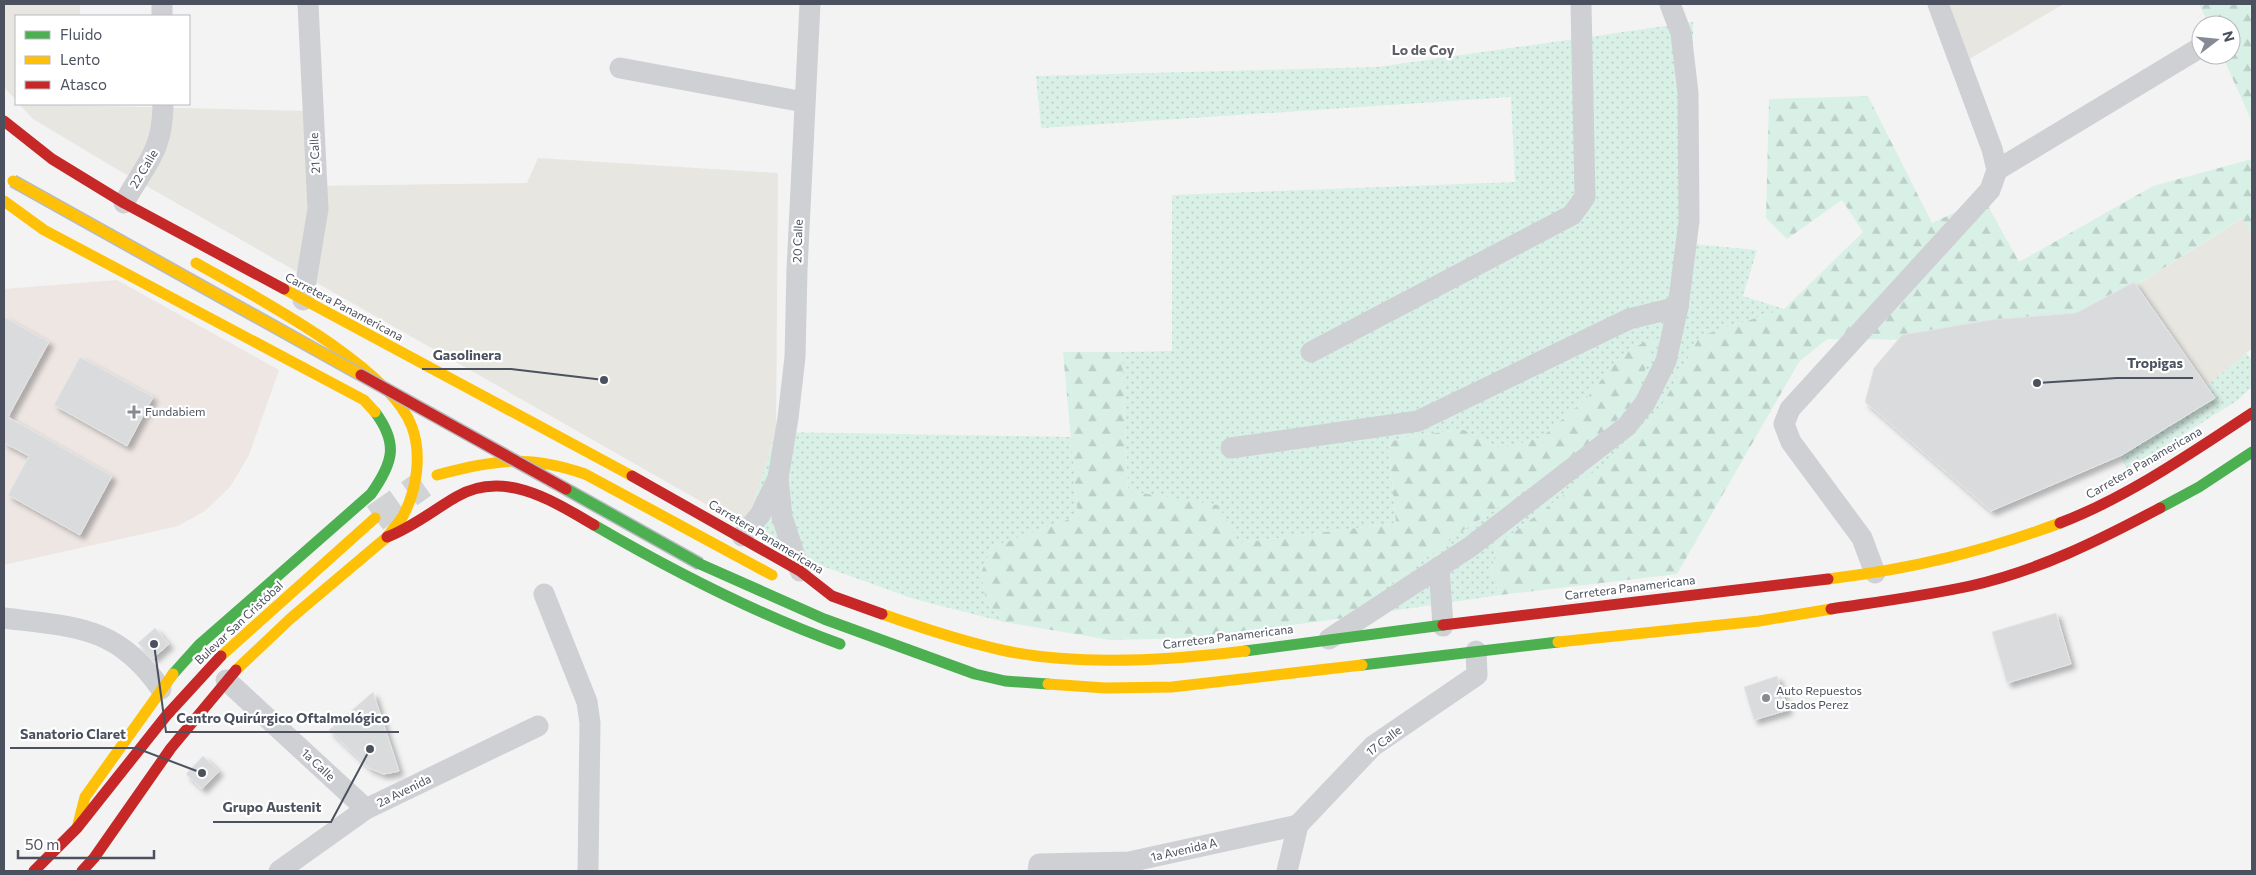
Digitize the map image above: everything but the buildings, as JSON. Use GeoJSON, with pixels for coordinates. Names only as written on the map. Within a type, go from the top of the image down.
{"type":"FeatureCollection","features":[{"type":"Feature","properties":{"kind":"main road","name":"Carretera Panamericana"},"geometry":{"type":"LineString","coordinates":[[4,121],[52,159],[124,203],[742,536],[794,579],[832,596],[925,629],[1007,651],[1088,660],[1198,657],[1329,639],[1875,573],[1953,558],[2006,543],[2080,515],[2179,461],[2252,413]]}},
{"type":"Feature","properties":{"kind":"main road"},"geometry":{"type":"LineString","coordinates":[[4,172],[12,181],[700,564],[824,619],[976,674]]}},
{"type":"Feature","properties":{"kind":"main road"},"geometry":{"type":"LineString","coordinates":[[4,201],[44,230],[364,400],[380,415],[390,431],[392,448],[390,464],[384,478],[371,494],[199,645],[160,689],[85,796],[77,828]]}},
{"type":"Feature","properties":{"kind":"main road"},"geometry":{"type":"LineString","coordinates":[[82,871],[94,858],[170,748],[226,680],[260,646],[387,537],[403,516],[410,499],[415,476],[416,451],[408,416],[383,385],[326,339],[184,255]]}},
{"type":"Feature","properties":{"kind":"main road"},"geometry":{"type":"LineString","coordinates":[[917,666],[976,674],[1005,681],[1105,688],[1172,687],[1476,651],[1759,621],[1971,586],[2054,560],[2093,544],[2199,488],[2252,452]]}},
{"type":"Feature","properties":{"kind":"main road"},"geometry":{"type":"LineString","coordinates":[[437,475],[494,460],[526,459],[554,463],[585,474],[794,579]]}},
{"type":"Feature","properties":{"kind":"main road"},"geometry":{"type":"LineString","coordinates":[[387,537],[412,527],[446,502],[474,488],[488,484],[508,485],[531,492],[559,506],[635,548],[778,621],[853,649]]}},
{"type":"Feature","properties":{"kind":"main road","name":"Bulevar San Cristóbal"},"geometry":{"type":"LineString","coordinates":[[34,871],[77,828],[166,716],[214,662],[375,518]]}},
{"type":"Feature","properties":{"kind":"street","name":"21 Calle"},"geometry":{"type":"LineString","coordinates":[[303,300],[318,210],[308,4]]}},
{"type":"Feature","properties":{"kind":"street","name":"20 Calle"},"geometry":{"type":"LineString","coordinates":[[794,579],[782,517],[778,478],[788,418],[795,357],[804,102],[810,4]]}},
{"type":"Feature","properties":{"kind":"street"},"geometry":{"type":"LineString","coordinates":[[1311,352],[1572,215],[1585,197],[1581,4]]}},
{"type":"Feature","properties":{"kind":"street"},"geometry":{"type":"LineString","coordinates":[[1329,639],[1470,547],[1627,426],[1645,403],[1666,361],[1678,308],[1689,222],[1688,93],[1681,33],[1670,4]]}},
{"type":"Feature","properties":{"kind":"street"},"geometry":{"type":"LineString","coordinates":[[1875,573],[1862,538],[1791,442],[1784,424],[1790,409],[1990,190],[1997,170],[1992,149],[1938,4]]}},
{"type":"Feature","properties":{"kind":"street"},"geometry":{"type":"LineString","coordinates":[[1997,170],[2191,52]]}},
{"type":"Feature","properties":{"kind":"street"},"geometry":{"type":"LineString","coordinates":[[620,68],[804,102]]}},
{"type":"Feature","properties":{"kind":"street","name":"22 Calle"},"geometry":{"type":"LineString","coordinates":[[124,203],[149,165],[158,147],[163,119],[163,105]]}},
{"type":"Feature","properties":{"kind":"street"},"geometry":{"type":"LineString","coordinates":[[1231,448],[1418,421],[1629,319],[1678,308]]}},
{"type":"Feature","properties":{"kind":"street","name":"20 Calle"},"geometry":{"type":"LineString","coordinates":[[742,536],[760,515],[778,478]]}},
{"type":"Feature","properties":{"kind":"street"},"geometry":{"type":"LineString","coordinates":[[1439,567],[1443,626]]}},
{"type":"Feature","properties":{"kind":"street"},"geometry":{"type":"LineString","coordinates":[[544,594],[587,702],[589,716],[588,871]]}},
{"type":"Feature","properties":{"kind":"street"},"geometry":{"type":"LineString","coordinates":[[4,618],[77,627],[118,643],[149,672],[160,689]]}},
{"type":"Feature","properties":{"kind":"street","name":"17 Calle"},"geometry":{"type":"LineString","coordinates":[[1298,824],[1373,746],[1477,675],[1476,651]]}},
{"type":"Feature","properties":{"kind":"street","name":"1a Calle"},"geometry":{"type":"LineString","coordinates":[[226,680],[366,809]]}},
{"type":"Feature","properties":{"kind":"street","name":"2a Avenida"},"geometry":{"type":"LineString","coordinates":[[279,871],[366,809],[538,726]]}},
{"type":"Feature","properties":{"kind":"street"},"geometry":{"type":"LineString","coordinates":[[1287,871],[1298,824]]}},
{"type":"Feature","properties":{"kind":"street","name":"1a Avenida A"},"geometry":{"type":"LineString","coordinates":[[1039,868],[1130,862],[1298,824]]}},
{"type":"Feature","properties":{"kind":"shaded area"},"geometry":{"type":"Polygon","coordinates":[[[4,4],[80,4],[80,15],[15,15],[15,99],[4,87],[4,4]]]}},
{"type":"Feature","properties":{"kind":"shaded area"},"geometry":{"type":"Polygon","coordinates":[[[1936,4],[2064,4],[1966,61],[1936,4]]]}},
{"type":"Feature","properties":{"kind":"shaded area"},"geometry":{"type":"Polygon","coordinates":[[[20,105],[308,111],[308,186],[527,183],[538,158],[778,173],[776,432],[746,527],[120,171],[33,119],[20,105]]]}},
{"type":"Feature","properties":{"kind":"shaded area"},"geometry":{"type":"Polygon","coordinates":[[[2243,218],[2252,234],[2252,275],[2250,277],[2252,281],[2252,348],[2178,410],[2104,306],[2243,218]]]}},
{"type":"Feature","properties":{"kind":"shaded area","name":"Fundabiem"},"geometry":{"type":"Polygon","coordinates":[[[117,280],[279,370],[249,455],[230,487],[205,511],[178,526],[4,565],[4,289],[117,280]]]}},
{"type":"Feature","properties":{"kind":"green space"},"geometry":{"type":"Polygon","coordinates":[[[2199,4],[2252,4],[2252,122],[2226,65],[2241,65],[2241,15],[2204,15],[2199,4]]]}},
{"type":"Feature","properties":{"kind":"green space"},"geometry":{"type":"Polygon","coordinates":[[[1693,22],[1693,244],[1757,250],[1743,296],[1784,309],[1700,336],[1656,416],[1610,460],[1497,545],[1491,573],[1500,595],[1344,618],[1468,527],[1590,448],[1621,355],[1587,398],[1542,437],[1501,449],[1464,430],[1417,435],[1388,442],[1396,523],[1239,543],[1218,505],[1128,492],[1122,352],[1172,351],[1172,195],[1515,182],[1511,97],[1041,128],[1036,76],[1378,67],[1693,22]]]}},
{"type":"Feature","properties":{"kind":"green space"},"geometry":{"type":"Polygon","coordinates":[[[1868,96],[1932,223],[1984,199],[2019,262],[2153,186],[2252,159],[2252,234],[2242,218],[2049,341],[1827,339],[1799,362],[1677,574],[1500,595],[1491,573],[1497,545],[1610,460],[1656,416],[1700,336],[1784,309],[1863,232],[1842,200],[1787,239],[1766,218],[1769,99],[1868,96]]]}},
{"type":"Feature","properties":{"kind":"green space"},"geometry":{"type":"Polygon","coordinates":[[[1657,335],[1634,402],[1590,448],[1468,527],[1344,618],[1196,638],[1110,640],[1004,622],[986,601],[981,573],[992,547],[1078,516],[1063,352],[1122,352],[1128,491],[1218,505],[1239,543],[1396,523],[1388,442],[1417,435],[1464,430],[1501,449],[1542,437],[1587,398],[1621,355],[1657,335]]]}},
{"type":"Feature","properties":{"kind":"green space"},"geometry":{"type":"Polygon","coordinates":[[[2246,353],[2252,360],[2252,387],[2238,400],[2127,470],[2117,448],[2178,410],[2246,353]]]}},
{"type":"Feature","properties":{"kind":"green space"},"geometry":{"type":"Polygon","coordinates":[[[776,432],[1071,437],[1078,516],[992,547],[981,573],[986,601],[1004,622],[914,599],[822,566],[746,527],[776,432]]]}},
{"type":"Feature","properties":{"kind":"tunnel"},"geometry":{"type":"LineString","coordinates":[[375,518],[423,484]]}},
{"type":"Feature","properties":{"kind":"traffic: fast"},"geometry":{"type":"LineString","coordinates":[[173,674],[199,645],[371,494],[384,473],[390,453],[388,434],[375,412]]}},
{"type":"Feature","properties":{"kind":"traffic: fast"},"geometry":{"type":"LineString","coordinates":[[2160,508],[2199,487],[2252,452]]}},
{"type":"Feature","properties":{"kind":"traffic: fast"},"geometry":{"type":"LineString","coordinates":[[566,489],[700,564]]}},
{"type":"Feature","properties":{"kind":"traffic: fast"},"geometry":{"type":"LineString","coordinates":[[594,525],[654,559],[745,605],[840,644]]}},
{"type":"Feature","properties":{"kind":"traffic: fast"},"geometry":{"type":"LineString","coordinates":[[700,564],[824,619],[975,674],[1005,681],[1048,684]]}},
{"type":"Feature","properties":{"kind":"traffic: fast"},"geometry":{"type":"LineString","coordinates":[[1245,651],[1443,625]]}},
{"type":"Feature","properties":{"kind":"traffic: fast"},"geometry":{"type":"LineString","coordinates":[[1362,665],[1558,642]]}},
{"type":"Feature","properties":{"kind":"traffic: slow"},"geometry":{"type":"LineString","coordinates":[[13,181],[361,375]]}},
{"type":"Feature","properties":{"kind":"traffic: slow"},"geometry":{"type":"LineString","coordinates":[[4,201],[44,230],[364,400],[375,412]]}},
{"type":"Feature","properties":{"kind":"traffic: slow"},"geometry":{"type":"LineString","coordinates":[[196,263],[317,334],[377,380],[399,404],[412,427],[415,438],[417,472],[408,506],[387,537]]}},
{"type":"Feature","properties":{"kind":"traffic: slow"},"geometry":{"type":"LineString","coordinates":[[284,289],[632,476]]}},
{"type":"Feature","properties":{"kind":"traffic: slow"},"geometry":{"type":"LineString","coordinates":[[437,475],[511,461],[545,464],[585,474],[772,575]]}},
{"type":"Feature","properties":{"kind":"traffic: slow"},"geometry":{"type":"LineString","coordinates":[[221,656],[375,518]]}},
{"type":"Feature","properties":{"kind":"traffic: slow"},"geometry":{"type":"LineString","coordinates":[[1828,579],[1917,565],[2003,543],[2060,523]]}},
{"type":"Feature","properties":{"kind":"traffic: slow"},"geometry":{"type":"LineString","coordinates":[[236,670],[291,618],[387,537]]}},
{"type":"Feature","properties":{"kind":"traffic: slow"},"geometry":{"type":"LineString","coordinates":[[1558,642],[1759,621],[1831,609]]}},
{"type":"Feature","properties":{"kind":"traffic: slow"},"geometry":{"type":"LineString","coordinates":[[882,614],[1006,651],[1063,659],[1156,659],[1245,651]]}},
{"type":"Feature","properties":{"kind":"traffic: slow"},"geometry":{"type":"LineString","coordinates":[[1048,684],[1105,688],[1172,687],[1362,665]]}},
{"type":"Feature","properties":{"kind":"traffic: slow"},"geometry":{"type":"LineString","coordinates":[[77,828],[85,797],[173,674]]}},
{"type":"Feature","properties":{"kind":"traffic: jam"},"geometry":{"type":"LineString","coordinates":[[4,121],[52,159],[124,203],[284,289]]}},
{"type":"Feature","properties":{"kind":"traffic: jam"},"geometry":{"type":"LineString","coordinates":[[361,375],[566,489]]}},
{"type":"Feature","properties":{"kind":"traffic: jam"},"geometry":{"type":"LineString","coordinates":[[2060,523],[2135,487],[2252,413]]}},
{"type":"Feature","properties":{"kind":"traffic: jam"},"geometry":{"type":"LineString","coordinates":[[632,476],[800,571],[832,596],[882,614]]}},
{"type":"Feature","properties":{"kind":"traffic: jam"},"geometry":{"type":"LineString","coordinates":[[387,537],[414,524],[456,497],[474,489],[491,486],[527,491],[561,506],[594,525]]}},
{"type":"Feature","properties":{"kind":"traffic: jam"},"geometry":{"type":"LineString","coordinates":[[1831,609],[1935,593],[1995,580],[2068,553],[2115,532],[2160,508]]}},
{"type":"Feature","properties":{"kind":"traffic: jam"},"geometry":{"type":"LineString","coordinates":[[1443,625],[1828,579]]}},
{"type":"Feature","properties":{"kind":"traffic: jam"},"geometry":{"type":"LineString","coordinates":[[34,871],[77,828],[166,716],[221,656]]}},
{"type":"Feature","properties":{"kind":"traffic: jam"},"geometry":{"type":"LineString","coordinates":[[82,871],[94,858],[171,748],[236,670]]}},
{"type":"Feature","properties":{"kind":"place","name":"Gasolinera"},"geometry":{"type":"Point","coordinates":[604,380]}},
{"type":"Feature","properties":{"kind":"place","name":"Tropigas"},"geometry":{"type":"Point","coordinates":[2037,383]}},
{"type":"Feature","properties":{"kind":"place","name":"Fundabiem"},"geometry":{"type":"Point","coordinates":[134,412]}},
{"type":"Feature","properties":{"kind":"place","name":"Centro Quirúrgico Oftalmológico"},"geometry":{"type":"Point","coordinates":[154,644]}},
{"type":"Feature","properties":{"kind":"place","name":"Auto Repuestos Usados Perez"},"geometry":{"type":"Point","coordinates":[1766,698]}},
{"type":"Feature","properties":{"kind":"place","name":"Grupo Austenit"},"geometry":{"type":"Point","coordinates":[370,749]}},
{"type":"Feature","properties":{"kind":"place","name":"Sanatorio Claret"},"geometry":{"type":"Point","coordinates":[202,773]}},
{"type":"Feature","properties":{"kind":"district","name":"Lo de Coy"},"geometry":{"type":"Point","coordinates":[1423,50]}}]}
